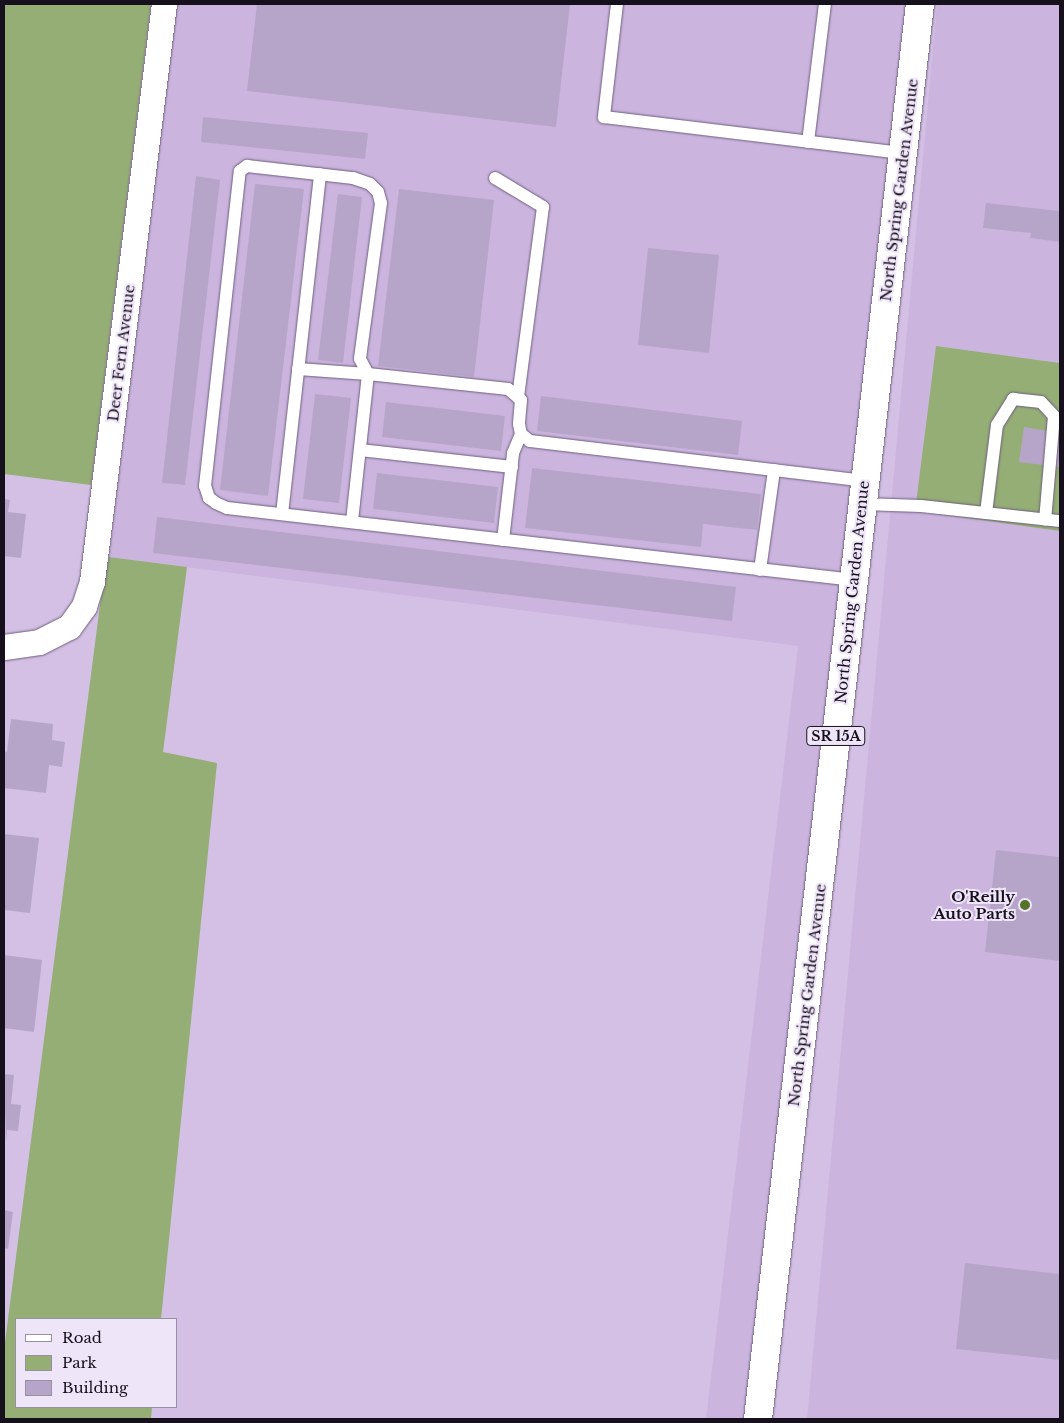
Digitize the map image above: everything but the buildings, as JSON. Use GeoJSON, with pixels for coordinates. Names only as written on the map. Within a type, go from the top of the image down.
{"type":"FeatureCollection","features":[{"type":"Feature","properties":{"kind":"highway","name":"North Spring Garden Avenue"},"geometry":{"type":"LineString","coordinates":[[758,1419],[920,4]]}},
{"type":"Feature","properties":{"kind":"street","name":"Deer Fern Avenue"},"geometry":{"type":"LineString","coordinates":[[4,647],[38,642],[70,627],[84,606],[92,581],[164,4]]}},
{"type":"Feature","properties":{"kind":"lane"},"geometry":{"type":"LineString","coordinates":[[617,4],[604,118],[902,153]]}},
{"type":"Feature","properties":{"kind":"lane"},"geometry":{"type":"LineString","coordinates":[[808,142],[825,4]]}},
{"type":"Feature","properties":{"kind":"lane"},"geometry":{"type":"LineString","coordinates":[[352,522],[368,374],[360,360],[380,203],[378,192],[370,184],[354,178],[247,166],[240,171],[237,180],[204,486],[209,498],[227,508],[854,580]]}},
{"type":"Feature","properties":{"kind":"lane"},"geometry":{"type":"LineString","coordinates":[[282,514],[320,174]]}},
{"type":"Feature","properties":{"kind":"lane"},"geometry":{"type":"LineString","coordinates":[[495,178],[543,207],[518,396]]}},
{"type":"Feature","properties":{"kind":"lane"},"geometry":{"type":"LineString","coordinates":[[298,369],[368,374],[508,389],[518,396],[521,400],[519,424],[521,434],[512,468],[503,540]]}},
{"type":"Feature","properties":{"kind":"lane"},"geometry":{"type":"LineString","coordinates":[[986,513],[996,425],[1014,400],[1042,402],[1054,416],[1045,520]]}},
{"type":"Feature","properties":{"kind":"lane"},"geometry":{"type":"LineString","coordinates":[[521,434],[530,441],[774,470],[921,506],[1060,521]]}},
{"type":"Feature","properties":{"kind":"lane"},"geometry":{"type":"LineString","coordinates":[[360,450],[512,468]]}},
{"type":"Feature","properties":{"kind":"lane"},"geometry":{"type":"LineString","coordinates":[[760,570],[774,470]]}},
{"type":"Feature","properties":{"kind":"shaded area"},"geometry":{"type":"Polygon","coordinates":[[[177,4],[906,4],[745,1419],[706,1419],[798,646],[109,557],[177,4]]]}},
{"type":"Feature","properties":{"kind":"shaded area"},"geometry":{"type":"Polygon","coordinates":[[[937,4],[1060,4],[1060,363],[937,346],[915,511],[1060,531],[1060,1419],[807,1419],[937,4]]]}},
{"type":"Feature","properties":{"kind":"green space"},"geometry":{"type":"Polygon","coordinates":[[[4,4],[151,4],[91,485],[4,474],[4,4]]]}},
{"type":"Feature","properties":{"kind":"green space"},"geometry":{"type":"Polygon","coordinates":[[[936,346],[1060,363],[1060,531],[915,511],[936,346]]]}},
{"type":"Feature","properties":{"kind":"green space"},"geometry":{"type":"Polygon","coordinates":[[[109,557],[187,567],[163,752],[217,763],[161,1318],[15,1318],[15,1408],[152,1408],[151,1419],[4,1419],[4,1350],[101,597],[109,557]]]}},
{"type":"Feature","properties":{"kind":"place","name":"O'Reilly Auto Parts"},"geometry":{"type":"Point","coordinates":[1025,905]}}]}
